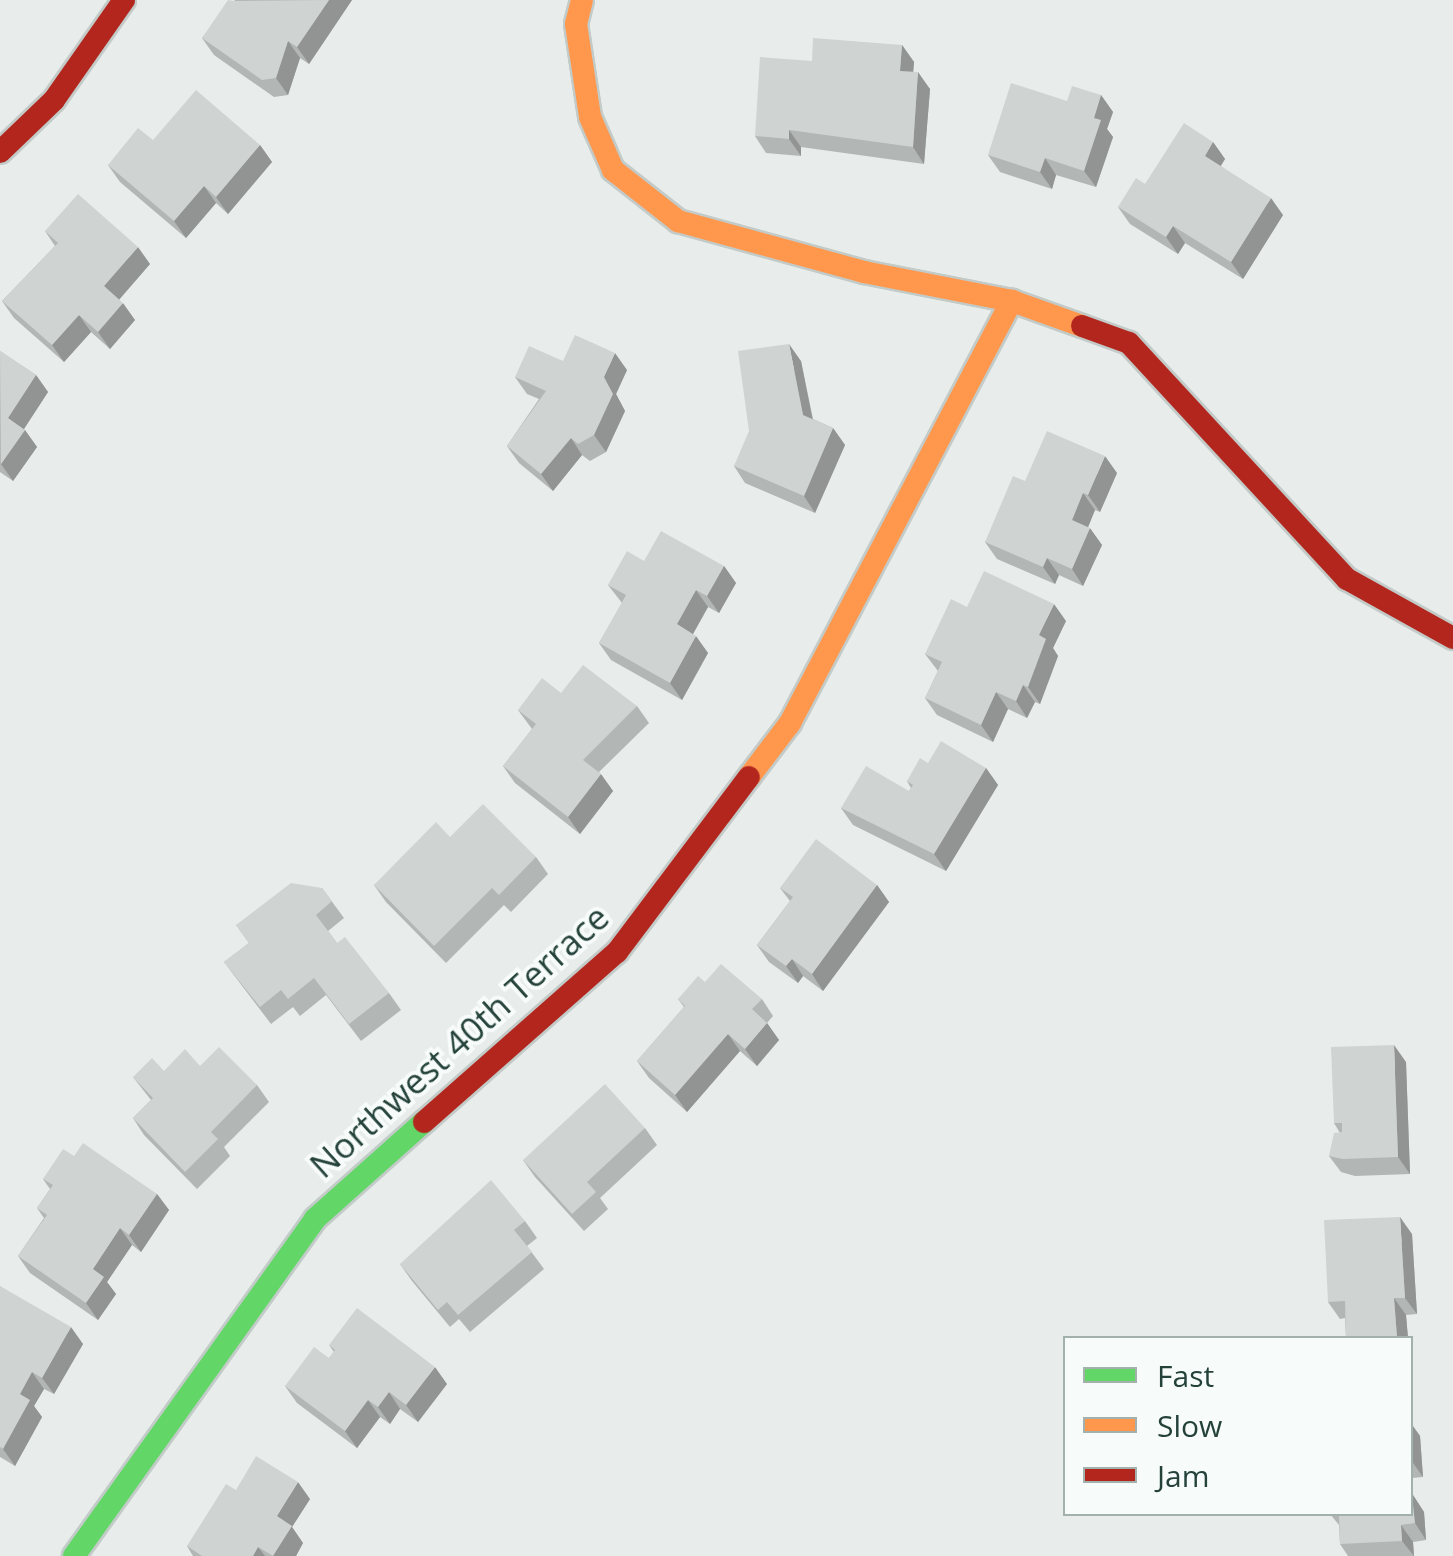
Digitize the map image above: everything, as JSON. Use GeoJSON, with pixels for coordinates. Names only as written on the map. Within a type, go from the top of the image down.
{"type":"FeatureCollection","features":[{"type":"Feature","properties":{"kind":"street"},"geometry":{"type":"LineString","coordinates":[[0,152],[54,100],[124,0]]}},
{"type":"Feature","properties":{"kind":"street"},"geometry":{"type":"LineString","coordinates":[[582,0],[576,24],[590,116],[613,170],[678,220],[864,272],[1012,301],[1129,344],[1347,579],[1453,638]]}},
{"type":"Feature","properties":{"kind":"street","name":"Northwest 40th Terrace"},"geometry":{"type":"LineString","coordinates":[[74,1556],[315,1219],[618,952],[790,723],[1012,301]]}},
{"type":"Feature","properties":{"kind":"building"},"geometry":{"type":"Polygon","coordinates":[[[228,0],[329,0],[297,47],[288,41],[276,78],[262,80],[202,38],[228,0]]]}},
{"type":"Feature","properties":{"kind":"building"},"geometry":{"type":"Polygon","coordinates":[[[813,38],[902,45],[900,71],[918,72],[913,147],[789,130],[789,139],[755,136],[760,57],[812,61],[813,38]]]}},
{"type":"Feature","properties":{"kind":"building"},"geometry":{"type":"Polygon","coordinates":[[[1011,83],[1067,101],[1072,86],[1101,95],[1094,118],[1101,120],[1084,171],[1045,158],[1040,172],[988,155],[1011,83]]]}},
{"type":"Feature","properties":{"kind":"building"},"geometry":{"type":"Polygon","coordinates":[[[196,90],[260,145],[216,197],[204,186],[174,221],[108,165],[138,128],[153,140],[196,90]]]}},
{"type":"Feature","properties":{"kind":"building"},"geometry":{"type":"Polygon","coordinates":[[[1184,123],[1213,142],[1205,156],[1271,198],[1231,262],[1173,226],[1166,237],[1118,207],[1136,178],[1145,184],[1184,123]]]}},
{"type":"Feature","properties":{"kind":"building"},"geometry":{"type":"Polygon","coordinates":[[[78,194],[138,247],[104,286],[123,303],[98,332],[79,315],[52,345],[2,301],[58,243],[45,231],[78,194]]]}},
{"type":"Feature","properties":{"kind":"building"},"geometry":{"type":"Polygon","coordinates":[[[575,335],[615,353],[604,377],[613,394],[594,435],[578,444],[571,438],[541,474],[507,446],[546,391],[515,377],[529,346],[563,361],[575,335]]]}},
{"type":"Feature","properties":{"kind":"building"},"geometry":{"type":"Polygon","coordinates":[[[789,344],[803,415],[833,428],[804,496],[734,466],[749,431],[738,351],[789,344]]]}},
{"type":"Feature","properties":{"kind":"building"},"geometry":{"type":"Polygon","coordinates":[[[0,351],[36,375],[8,418],[25,430],[1,464],[0,351]]]}},
{"type":"Feature","properties":{"kind":"building"},"geometry":{"type":"Polygon","coordinates":[[[1047,431],[1105,456],[1072,520],[1090,528],[1072,569],[1047,558],[1043,567],[985,542],[1013,476],[1025,481],[1047,431]]]}},
{"type":"Feature","properties":{"kind":"building"},"geometry":{"type":"Polygon","coordinates":[[[661,531],[724,566],[707,596],[696,590],[677,624],[696,636],[670,683],[599,643],[626,595],[608,585],[627,551],[644,561],[661,531]]]}},
{"type":"Feature","properties":{"kind":"building"},"geometry":{"type":"Polygon","coordinates":[[[984,571],[1054,604],[1039,635],[1046,639],[1028,687],[1023,685],[1016,701],[996,692],[981,725],[925,698],[942,662],[925,654],[951,599],[967,607],[984,571]]]}},
{"type":"Feature","properties":{"kind":"building"},"geometry":{"type":"Polygon","coordinates":[[[583,665],[637,706],[583,760],[601,774],[568,817],[503,766],[536,724],[518,710],[542,678],[561,693],[583,665]]]}},
{"type":"Feature","properties":{"kind":"building"},"geometry":{"type":"Polygon","coordinates":[[[941,741],[986,768],[934,854],[841,808],[866,766],[909,791],[913,785],[907,781],[920,758],[928,763],[941,741]]]}},
{"type":"Feature","properties":{"kind":"building"},"geometry":{"type":"Polygon","coordinates":[[[483,804],[536,857],[499,895],[492,888],[434,946],[374,885],[436,822],[450,837],[483,804]]]}},
{"type":"Feature","properties":{"kind":"building"},"geometry":{"type":"Polygon","coordinates":[[[816,839],[877,885],[812,974],[792,959],[786,966],[757,945],[793,897],[780,888],[816,839]]]}},
{"type":"Feature","properties":{"kind":"building"},"geometry":{"type":"Polygon","coordinates":[[[291,883],[322,888],[332,901],[316,915],[337,943],[345,937],[389,993],[349,1024],[314,978],[288,999],[281,990],[260,1007],[224,962],[249,943],[236,925],[291,883]]]}},
{"type":"Feature","properties":{"kind":"building"},"geometry":{"type":"Polygon","coordinates":[[[721,964],[762,999],[752,1009],[767,1023],[745,1049],[728,1034],[675,1095],[637,1061],[685,1006],[678,999],[698,976],[705,982],[721,964]]]}},
{"type":"Feature","properties":{"kind":"building"},"geometry":{"type":"Polygon","coordinates":[[[1394,1045],[1398,1157],[1329,1156],[1334,1133],[1342,1132],[1342,1123],[1334,1123],[1331,1047],[1394,1045]]]}},
{"type":"Feature","properties":{"kind":"building"},"geometry":{"type":"Polygon","coordinates":[[[219,1047],[257,1085],[211,1132],[218,1139],[185,1172],[133,1118],[153,1098],[133,1077],[152,1058],[164,1071],[185,1049],[200,1066],[219,1047]]]}},
{"type":"Feature","properties":{"kind":"building"},"geometry":{"type":"Polygon","coordinates":[[[605,1084],[645,1128],[587,1182],[596,1192],[572,1214],[523,1160],[605,1084]]]}},
{"type":"Feature","properties":{"kind":"building"},"geometry":{"type":"Polygon","coordinates":[[[83,1143],[157,1194],[129,1235],[120,1228],[93,1269],[104,1277],[86,1303],[18,1256],[47,1215],[37,1208],[53,1185],[43,1179],[63,1149],[74,1156],[83,1143]]]}},
{"type":"Feature","properties":{"kind":"building"},"geometry":{"type":"Polygon","coordinates":[[[491,1180],[525,1221],[514,1230],[532,1252],[458,1315],[447,1302],[438,1310],[400,1264],[491,1180]]]}},
{"type":"Feature","properties":{"kind":"building"},"geometry":{"type":"Polygon","coordinates":[[[1400,1217],[1405,1298],[1394,1298],[1397,1336],[1346,1336],[1345,1301],[1328,1302],[1324,1220],[1400,1217]]]}},
{"type":"Feature","properties":{"kind":"building"},"geometry":{"type":"Polygon","coordinates":[[[0,1286],[71,1327],[42,1378],[32,1372],[20,1394],[30,1400],[3,1449],[0,1447],[0,1286]]]}},
{"type":"Feature","properties":{"kind":"building"},"geometry":{"type":"Polygon","coordinates":[[[357,1308],[435,1367],[406,1405],[389,1392],[378,1407],[368,1400],[345,1431],[285,1386],[314,1347],[329,1358],[335,1350],[329,1345],[357,1308]]]}},
{"type":"Feature","properties":{"kind":"building"},"geometry":{"type":"Polygon","coordinates":[[[256,1456],[298,1482],[277,1516],[292,1526],[273,1556],[258,1547],[253,1556],[202,1556],[187,1546],[226,1484],[236,1490],[256,1456]]]}},
{"type":"Feature","properties":{"kind":"building"},"geometry":{"type":"Polygon","coordinates":[[[1413,1504],[1415,1523],[1401,1525],[1402,1541],[1340,1544],[1339,1516],[1413,1516],[1413,1504]]]}},
{"type":"Feature","properties":{"kind":"traffic: fast"},"geometry":{"type":"LineString","coordinates":[[74,1556],[315,1219],[424,1122]]}},
{"type":"Feature","properties":{"kind":"traffic: slow"},"geometry":{"type":"LineString","coordinates":[[582,0],[576,24],[590,117],[613,170],[678,221],[864,272],[1012,301],[1082,326]]}},
{"type":"Feature","properties":{"kind":"traffic: slow"},"geometry":{"type":"LineString","coordinates":[[749,777],[790,723],[1012,301]]}},
{"type":"Feature","properties":{"kind":"traffic: jam"},"geometry":{"type":"LineString","coordinates":[[0,152],[54,100],[124,0]]}},
{"type":"Feature","properties":{"kind":"traffic: jam"},"geometry":{"type":"LineString","coordinates":[[1082,326],[1129,343],[1347,579],[1453,638]]}},
{"type":"Feature","properties":{"kind":"traffic: jam"},"geometry":{"type":"LineString","coordinates":[[424,1122],[617,952],[749,777]]}}]}
